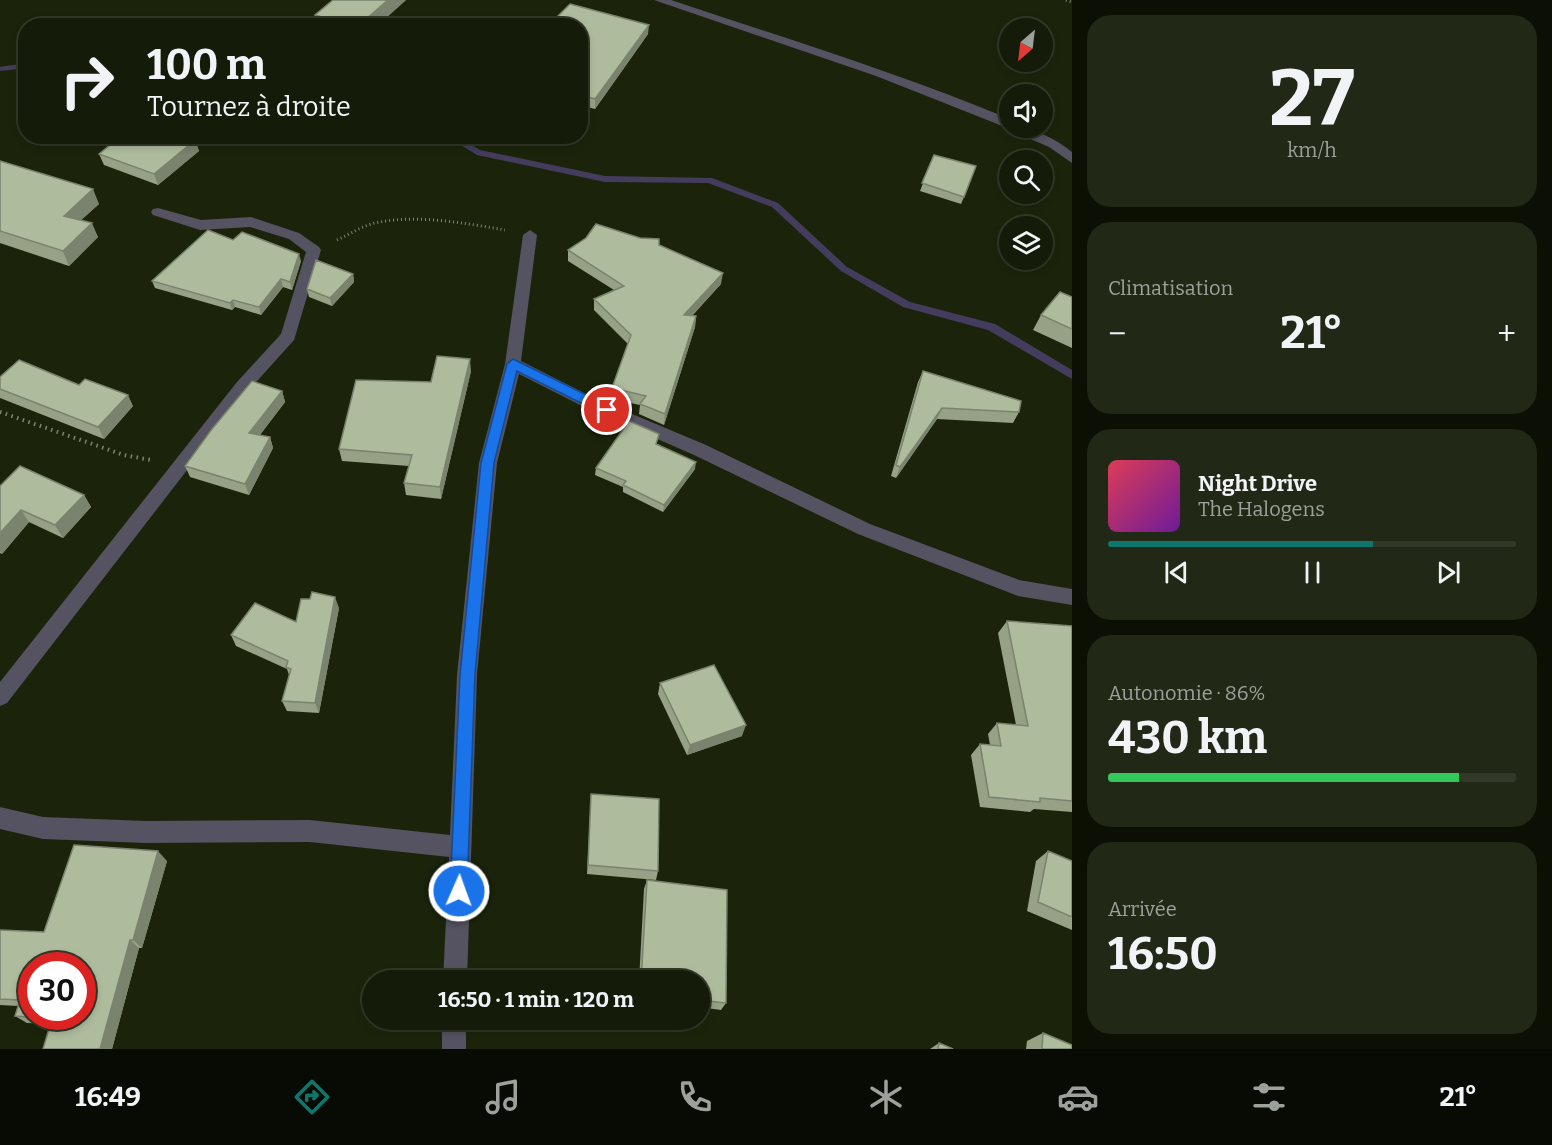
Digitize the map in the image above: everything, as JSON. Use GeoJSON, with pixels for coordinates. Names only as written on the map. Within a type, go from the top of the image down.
{"type":"FeatureCollection","features":[{"type":"Feature","properties":{"kind":"street"},"geometry":{"type":"LineString","coordinates":[[660,0],[909,84],[999,119]]}},
{"type":"Feature","properties":{"kind":"street"},"geometry":{"type":"LineString","coordinates":[[1040,138],[1054,144],[1072,159]]}},
{"type":"Feature","properties":{"kind":"street"},"geometry":{"type":"LineString","coordinates":[[0,697],[243,386],[288,336],[314,250],[294,236],[251,222],[201,225],[158,212]]}},
{"type":"Feature","properties":{"kind":"street"},"geometry":{"type":"LineString","coordinates":[[455,970],[467,675],[488,463],[513,364],[530,235]]}},
{"type":"Feature","properties":{"kind":"street"},"geometry":{"type":"LineString","coordinates":[[513,364],[588,402],[700,450],[864,529],[1018,588],[1072,597]]}},
{"type":"Feature","properties":{"kind":"street"},"geometry":{"type":"LineString","coordinates":[[0,818],[43,828],[146,832],[310,831],[460,847]]}},
{"type":"Feature","properties":{"kind":"street"},"geometry":{"type":"LineString","coordinates":[[454,1030],[454,1049]]}},
{"type":"Feature","properties":{"kind":"path"},"geometry":{"type":"LineString","coordinates":[[1066,0],[1072,2]]}},
{"type":"Feature","properties":{"kind":"path"},"geometry":{"type":"LineString","coordinates":[[314,250],[376,223],[415,221],[477,224],[530,235]]}},
{"type":"Feature","properties":{"kind":"path"},"geometry":{"type":"LineString","coordinates":[[0,412],[124,456],[181,465]]}},
{"type":"Feature","properties":{"kind":"building"},"geometry":{"type":"Polygon","coordinates":[[[333,0],[388,0],[367,18],[325,18],[315,15],[333,0]]]}},
{"type":"Feature","properties":{"kind":"building"},"geometry":{"type":"Polygon","coordinates":[[[570,4],[649,25],[595,99],[588,97],[588,18],[556,18],[570,4]]]}},
{"type":"Feature","properties":{"kind":"building"},"geometry":{"type":"Polygon","coordinates":[[[111,144],[190,144],[154,174],[99,154],[111,144]]]}},
{"type":"Feature","properties":{"kind":"building"},"geometry":{"type":"Polygon","coordinates":[[[934,155],[976,166],[964,197],[922,183],[934,155]]]}},
{"type":"Feature","properties":{"kind":"building"},"geometry":{"type":"Polygon","coordinates":[[[0,161],[93,189],[64,216],[92,223],[63,251],[0,231],[0,161]]]}},
{"type":"Feature","properties":{"kind":"building"},"geometry":{"type":"Polygon","coordinates":[[[596,224],[640,238],[659,239],[659,245],[723,273],[684,315],[696,316],[665,414],[640,404],[646,396],[612,388],[631,335],[594,299],[624,286],[568,250],[586,238],[596,224]]]}},
{"type":"Feature","properties":{"kind":"building"},"geometry":{"type":"Polygon","coordinates":[[[208,230],[233,240],[242,232],[299,254],[290,282],[281,279],[259,307],[233,300],[230,303],[152,281],[208,230]]]}},
{"type":"Feature","properties":{"kind":"building"},"geometry":{"type":"Polygon","coordinates":[[[316,260],[353,274],[330,298],[307,289],[316,260]]]}},
{"type":"Feature","properties":{"kind":"building"},"geometry":{"type":"Polygon","coordinates":[[[1060,292],[1072,297],[1072,329],[1041,315],[1060,292]]]}},
{"type":"Feature","properties":{"kind":"building"},"geometry":{"type":"Polygon","coordinates":[[[437,356],[470,359],[440,487],[404,483],[412,455],[339,449],[356,380],[431,382],[437,356]]]}},
{"type":"Feature","properties":{"kind":"building"},"geometry":{"type":"Polygon","coordinates":[[[19,360],[79,385],[85,379],[128,395],[98,427],[0,389],[0,377],[19,360]]]}},
{"type":"Feature","properties":{"kind":"building"},"geometry":{"type":"Polygon","coordinates":[[[923,371],[1021,401],[1019,412],[942,408],[900,467],[896,465],[923,371]]]}},
{"type":"Feature","properties":{"kind":"building"},"geometry":{"type":"Polygon","coordinates":[[[252,381],[282,391],[249,433],[270,437],[245,484],[185,466],[212,429],[252,381]]]}},
{"type":"Feature","properties":{"kind":"building"},"geometry":{"type":"Polygon","coordinates":[[[629,421],[659,434],[656,444],[696,462],[664,505],[623,485],[626,481],[596,468],[629,421]]]}},
{"type":"Feature","properties":{"kind":"building"},"geometry":{"type":"Polygon","coordinates":[[[20,466],[84,495],[55,525],[21,510],[0,533],[0,486],[20,466]]]}},
{"type":"Feature","properties":{"kind":"building"},"geometry":{"type":"Polygon","coordinates":[[[312,592],[335,597],[315,703],[282,701],[291,669],[286,667],[288,661],[231,635],[255,603],[296,622],[301,599],[310,599],[312,592]]]}},
{"type":"Feature","properties":{"kind":"building"},"geometry":{"type":"Polygon","coordinates":[[[1007,621],[1072,626],[1072,801],[1040,798],[1040,802],[989,797],[980,744],[1001,746],[997,723],[1028,726],[1007,621]]]}},
{"type":"Feature","properties":{"kind":"building"},"geometry":{"type":"Polygon","coordinates":[[[714,665],[746,725],[690,745],[660,683],[714,665]]]}},
{"type":"Feature","properties":{"kind":"building"},"geometry":{"type":"Polygon","coordinates":[[[591,794],[659,799],[658,871],[588,865],[591,794]]]}},
{"type":"Feature","properties":{"kind":"building"},"geometry":{"type":"Polygon","coordinates":[[[74,845],[158,851],[133,940],[130,940],[100,1049],[43,1049],[49,1030],[96,1030],[96,952],[18,952],[18,1000],[0,999],[0,930],[44,932],[74,845]]]}},
{"type":"Feature","properties":{"kind":"building"},"geometry":{"type":"Polygon","coordinates":[[[1048,851],[1072,861],[1072,917],[1038,902],[1048,851]]]}},
{"type":"Feature","properties":{"kind":"building"},"geometry":{"type":"Polygon","coordinates":[[[647,880],[727,890],[726,1003],[710,1001],[710,970],[642,970],[647,880]]]}},
{"type":"Feature","properties":{"kind":"building"},"geometry":{"type":"Polygon","coordinates":[[[1043,1033],[1072,1045],[1072,1049],[1042,1049],[1043,1033]]]}},
{"type":"Feature","properties":{"kind":"building"},"geometry":{"type":"Polygon","coordinates":[[[939,1043],[953,1049],[938,1049],[939,1043]]]}},
{"type":"Feature","properties":{"kind":"waterway"},"geometry":{"type":"LineString","coordinates":[[0,69],[18,66]]}},
{"type":"Feature","properties":{"kind":"waterway"},"geometry":{"type":"LineString","coordinates":[[464,144],[477,152],[605,179],[709,180],[775,205],[844,269],[907,305],[991,327],[1072,375]]}},
{"type":"Feature","properties":{"kind":"route"},"geometry":{"type":"LineString","coordinates":[[459,891],[467,675],[488,463],[513,364],[607,410]]}}]}
